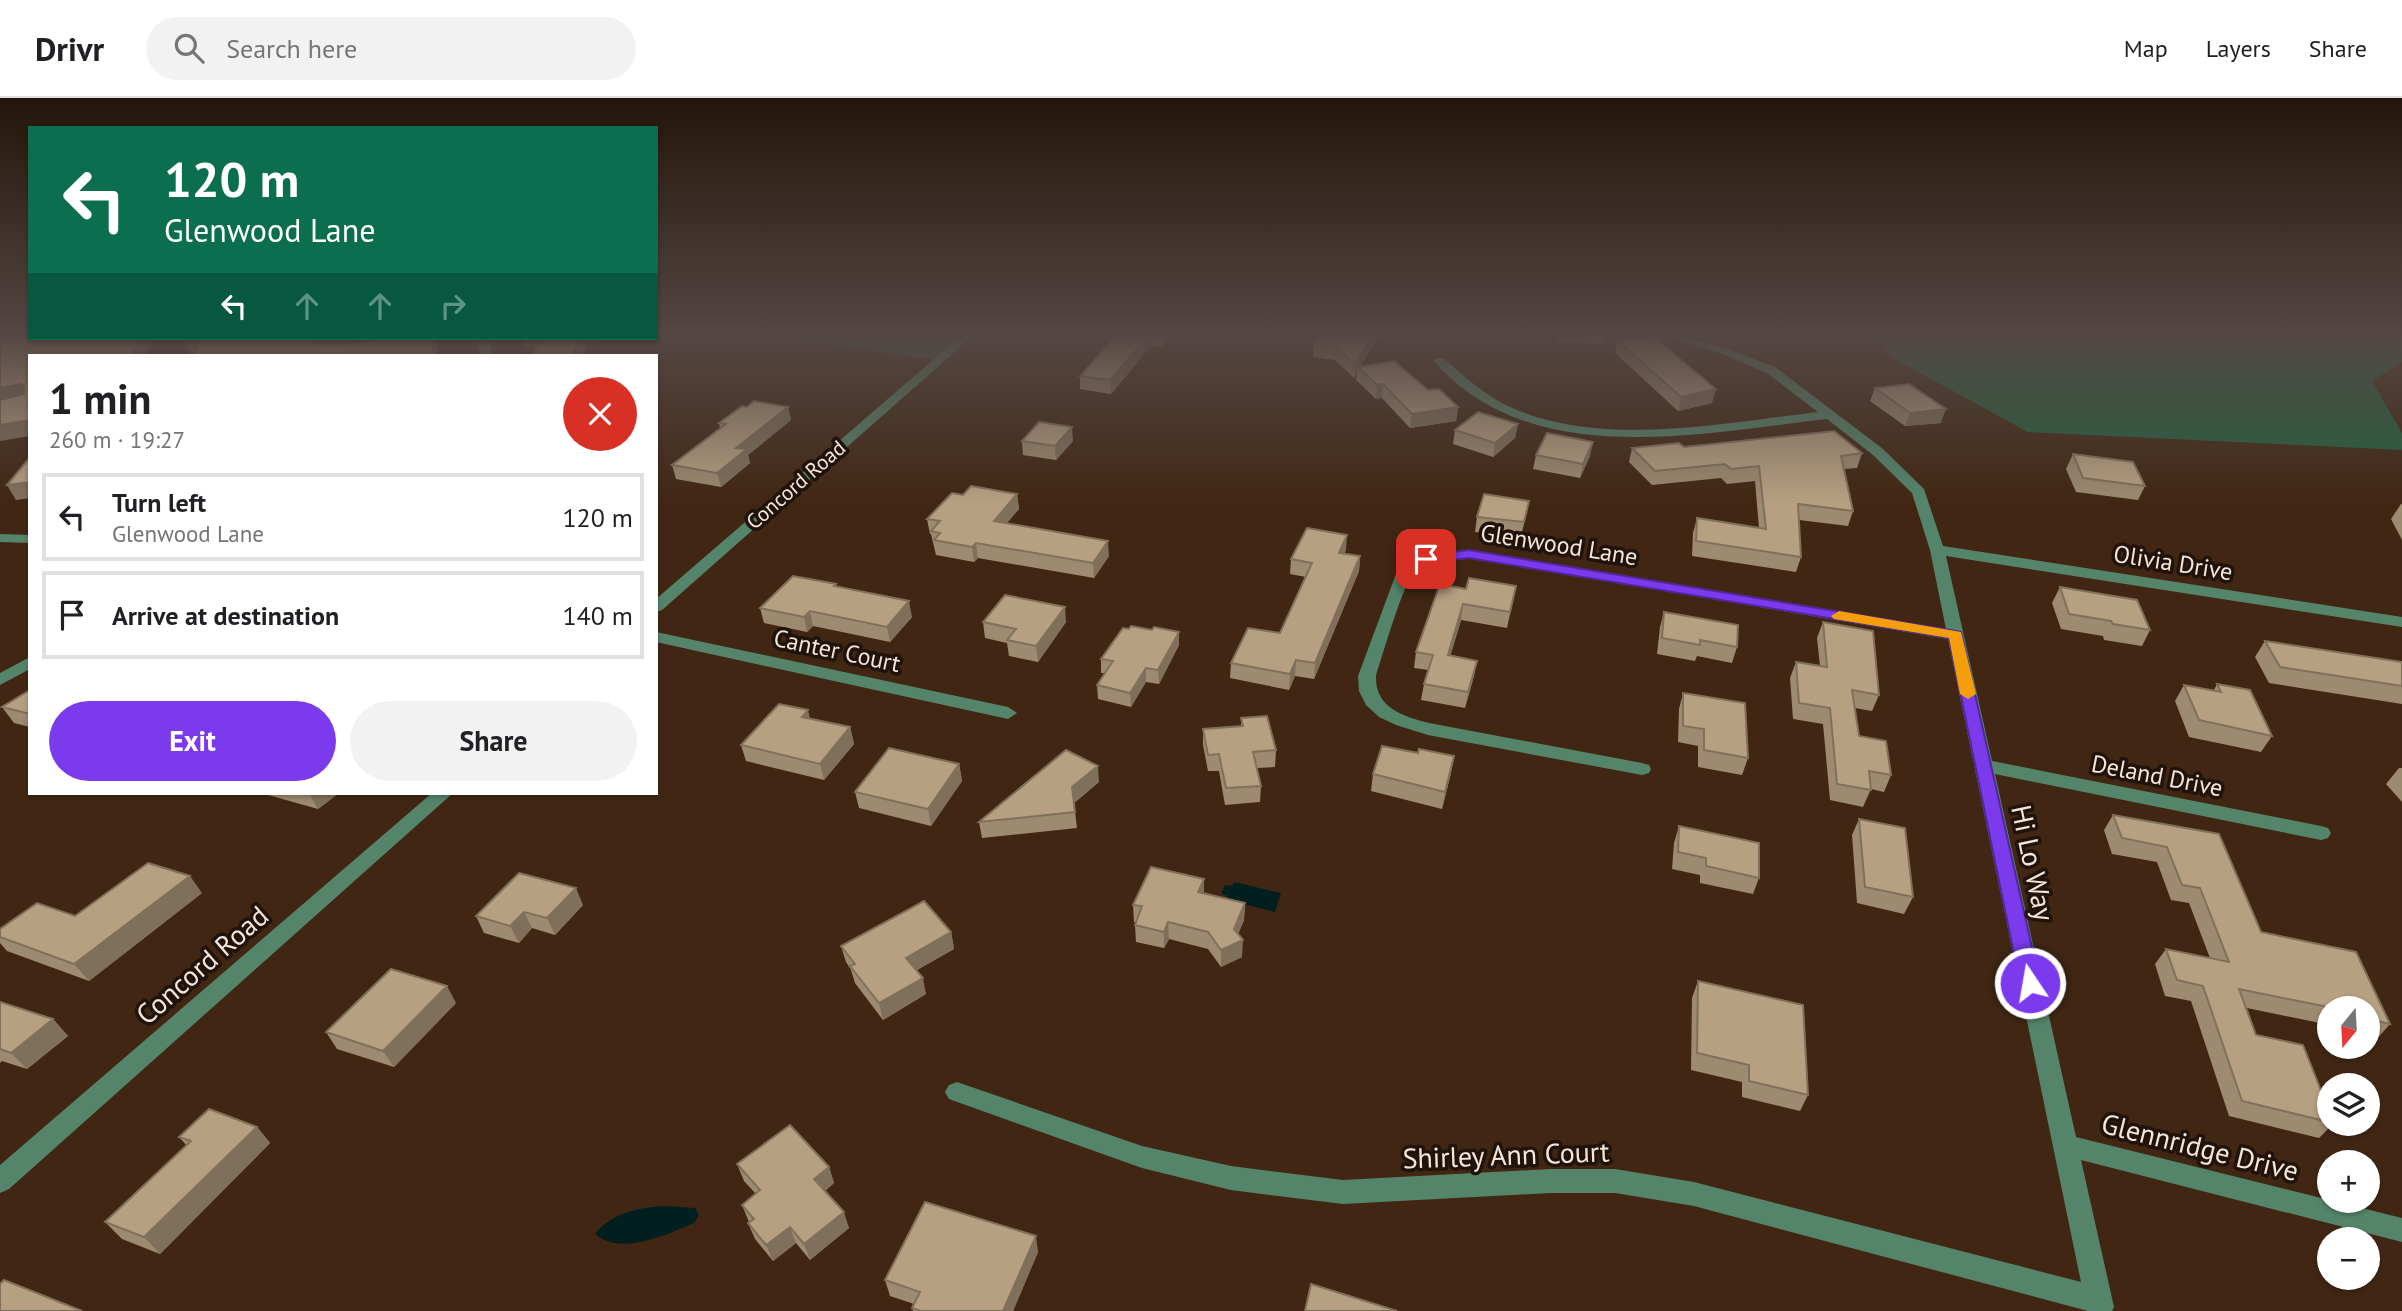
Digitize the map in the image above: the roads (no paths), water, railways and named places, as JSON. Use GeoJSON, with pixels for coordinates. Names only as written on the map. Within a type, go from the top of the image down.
{"type":"FeatureCollection","features":[{"type":"Feature","properties":{"kind":"street","name":"Concord Road"},"geometry":{"type":"LineString","coordinates":[[658,605],[903,392]]}},
{"type":"Feature","properties":{"kind":"street"},"geometry":{"type":"LineString","coordinates":[[1475,392],[1511,412],[1559,427],[1594,432],[1655,432],[1829,415]]}},
{"type":"Feature","properties":{"kind":"street","name":"Hi Lo Way"},"geometry":{"type":"LineString","coordinates":[[1801,392],[1878,452],[1919,492],[1937,550],[2099,1305]]}},
{"type":"Feature","properties":{"kind":"street"},"geometry":{"type":"LineString","coordinates":[[0,538],[28,539]]}},
{"type":"Feature","properties":{"kind":"street","name":"Olivia Drive"},"geometry":{"type":"LineString","coordinates":[[1937,550],[2402,622]]}},
{"type":"Feature","properties":{"kind":"street","name":"Glenwood Lane"},"geometry":{"type":"LineString","coordinates":[[1642,769],[1428,729],[1402,722],[1378,708],[1367,693],[1367,676],[1404,574],[1412,566],[1426,559],[1469,554],[1955,635]]}},
{"type":"Feature","properties":{"kind":"street","name":"Canter Court"},"geometry":{"type":"LineString","coordinates":[[658,637],[1008,713]]}},
{"type":"Feature","properties":{"kind":"street"},"geometry":{"type":"LineString","coordinates":[[0,680],[28,663]]}},
{"type":"Feature","properties":{"kind":"street","name":"Deland Drive"},"geometry":{"type":"LineString","coordinates":[[1984,766],[2321,833]]}},
{"type":"Feature","properties":{"kind":"street","name":"Concord Road"},"geometry":{"type":"LineString","coordinates":[[0,1181],[442,795]]}},
{"type":"Feature","properties":{"kind":"street","name":"Shirley Ann Court"},"geometry":{"type":"LineString","coordinates":[[957,1092],[1142,1157],[1231,1178],[1343,1192],[1551,1181],[1615,1181],[1695,1194],[2099,1305]]}},
{"type":"Feature","properties":{"kind":"street","name":"Glennridge Drive"},"geometry":{"type":"LineString","coordinates":[[2065,1145],[2402,1230]]}},
{"type":"Feature","properties":{"kind":"water"},"geometry":{"type":"Polygon","coordinates":[[[1234,882],[1281,893],[1275,912],[1226,900],[1228,896],[1221,894],[1225,885],[1232,886],[1234,882]]]}},
{"type":"Feature","properties":{"kind":"water"},"geometry":{"type":"Polygon","coordinates":[[[665,1206],[695,1208],[699,1215],[694,1223],[671,1233],[631,1244],[606,1241],[595,1234],[609,1221],[627,1212],[665,1206]]]}}]}
